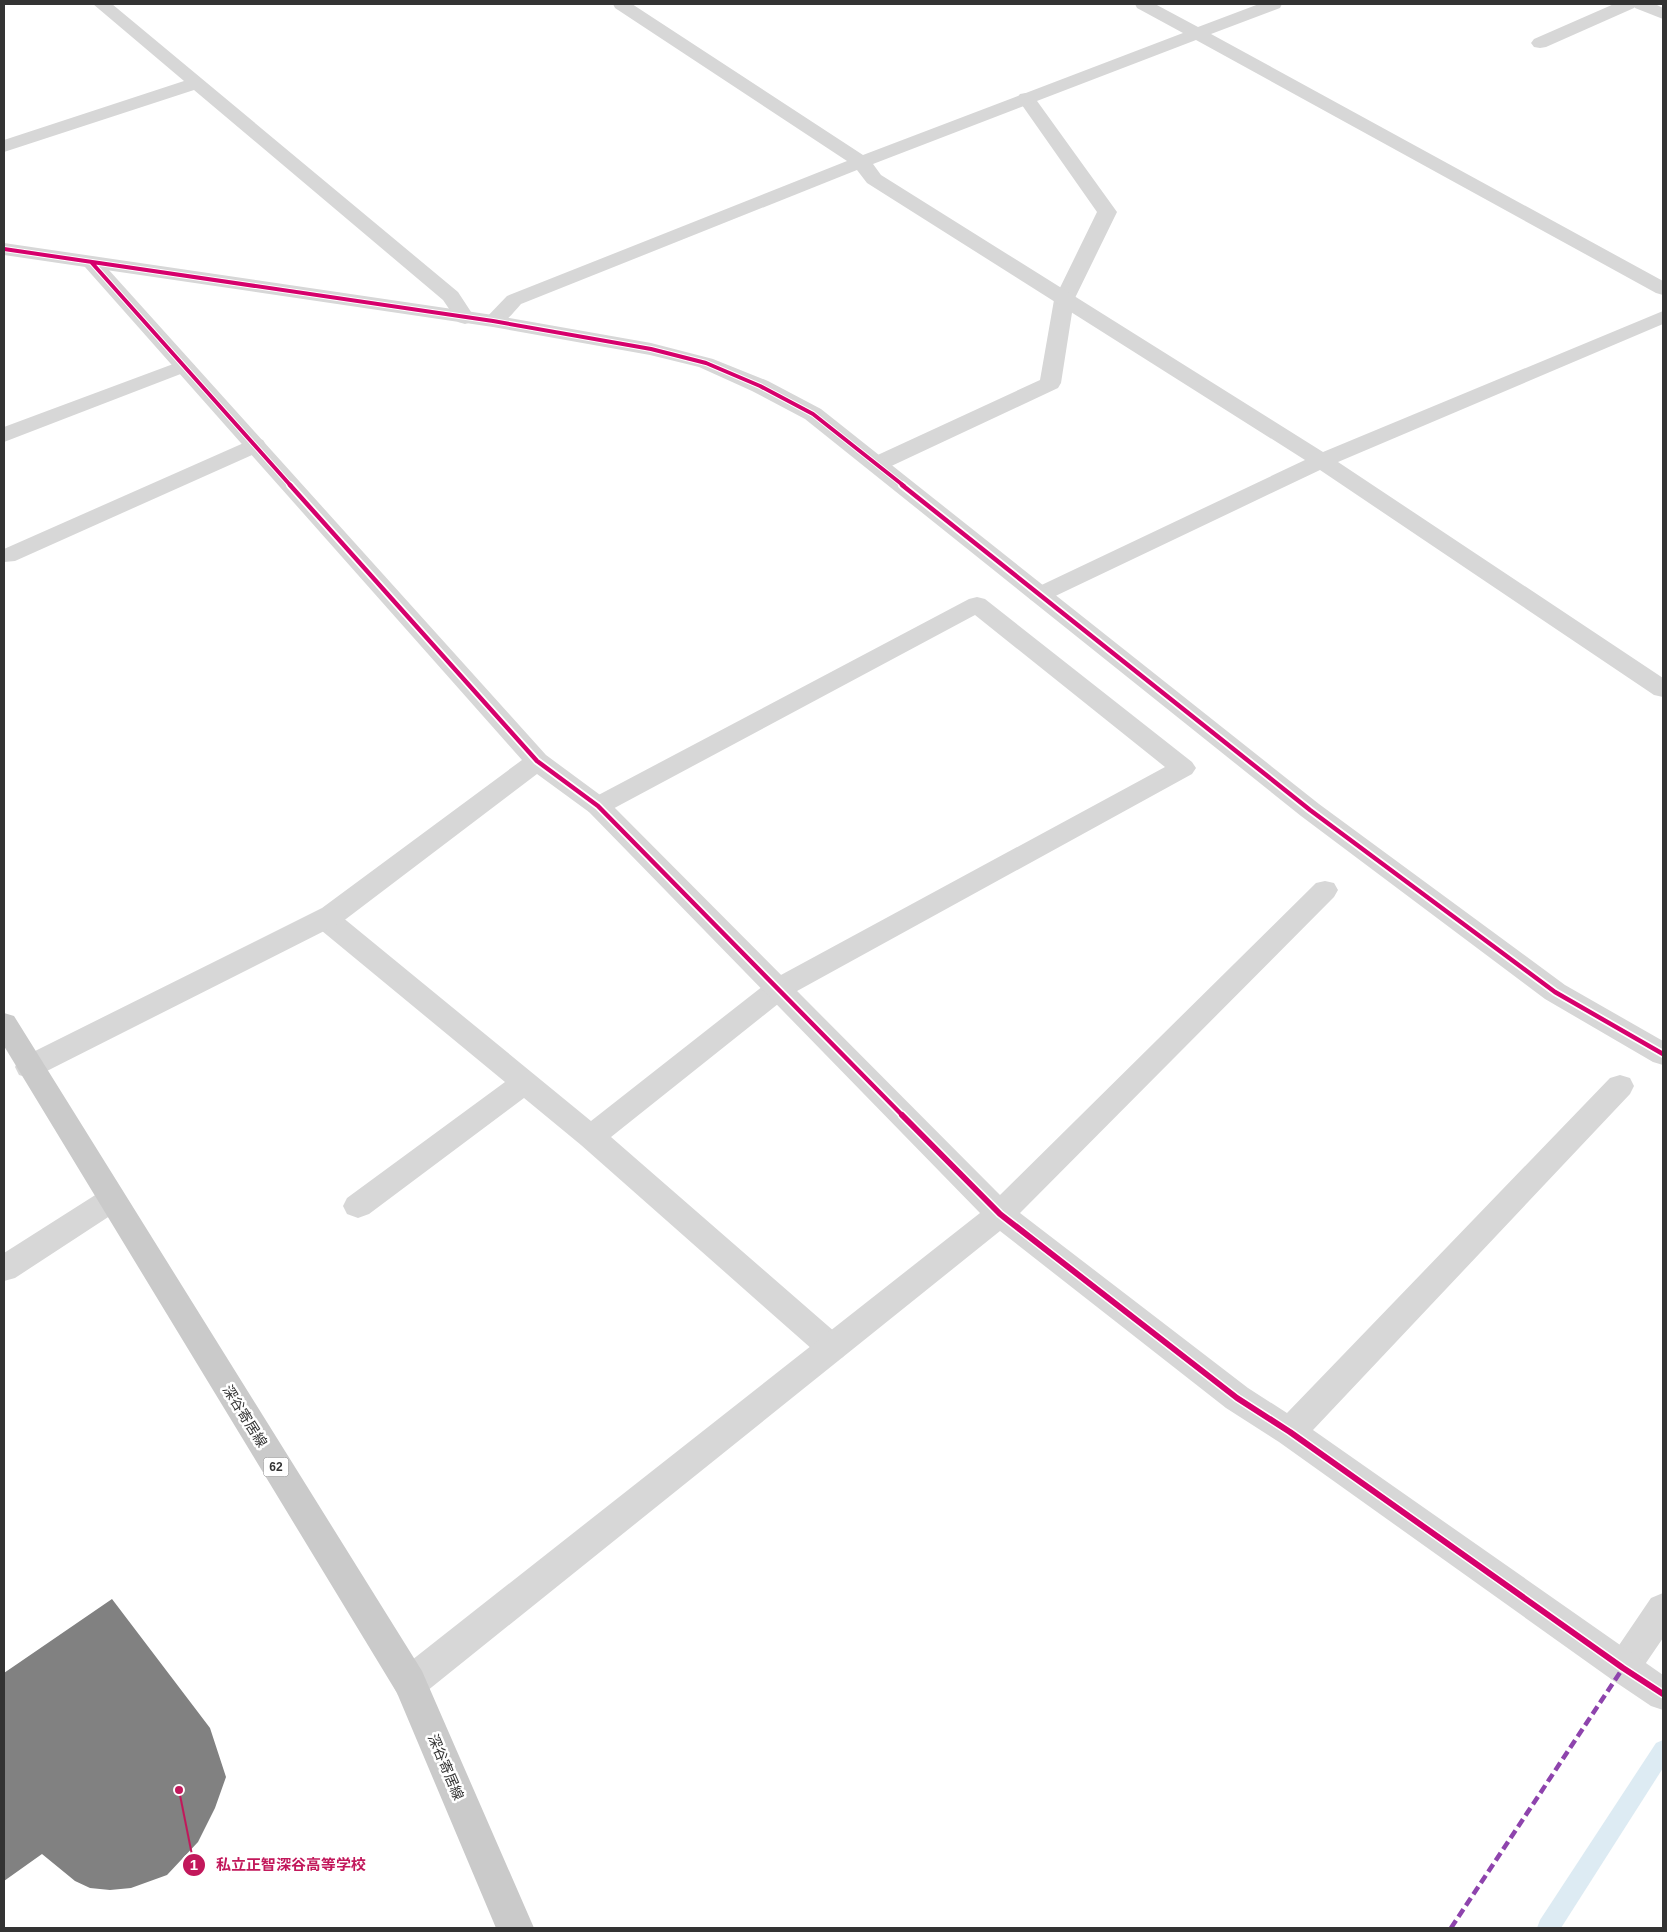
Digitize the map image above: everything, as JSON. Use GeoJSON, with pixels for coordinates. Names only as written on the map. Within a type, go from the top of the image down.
{"type":"FeatureCollection","features":[{"type":"Feature","properties":{"kind":"main road","name":"深谷寄居線"},"geometry":{"type":"LineString","coordinates":[[4,1023],[410,1683],[515,1928]]}},
{"type":"Feature","properties":{"kind":"street"},"geometry":{"type":"LineString","coordinates":[[102,4],[451,296],[465,318]]}},
{"type":"Feature","properties":{"kind":"street"},"geometry":{"type":"LineString","coordinates":[[621,4],[862,162],[874,178],[1321,461],[1663,689]]}},
{"type":"Feature","properties":{"kind":"street"},"geometry":{"type":"LineString","coordinates":[[1143,4],[1663,289]]}},
{"type":"Feature","properties":{"kind":"street"},"geometry":{"type":"LineString","coordinates":[[493,321],[514,300],[1026,98],[1274,4]]}},
{"type":"Feature","properties":{"kind":"street"},"geometry":{"type":"LineString","coordinates":[[1540,43],[1628,4]]}},
{"type":"Feature","properties":{"kind":"street"},"geometry":{"type":"LineString","coordinates":[[1641,4],[1663,14]]}},
{"type":"Feature","properties":{"kind":"street"},"geometry":{"type":"LineString","coordinates":[[4,146],[197,83]]}},
{"type":"Feature","properties":{"kind":"street"},"geometry":{"type":"LineString","coordinates":[[877,464],[1050,382],[1064,300],[1107,212],[1026,98]]}},
{"type":"Feature","properties":{"kind":"street"},"geometry":{"type":"LineString","coordinates":[[4,249],[493,321],[651,349],[706,363],[760,386],[813,414],[1039,596],[1310,810],[1555,992],[1663,1054]]}},
{"type":"Feature","properties":{"kind":"street"},"geometry":{"type":"LineString","coordinates":[[92,263],[537,761],[598,806],[1000,1214],[1237,1398],[1290,1432],[1623,1668],[1663,1694]]}},
{"type":"Feature","properties":{"kind":"street"},"geometry":{"type":"LineString","coordinates":[[1039,596],[1321,461],[1663,317]]}},
{"type":"Feature","properties":{"kind":"street"},"geometry":{"type":"LineString","coordinates":[[4,435],[184,366]]}},
{"type":"Feature","properties":{"kind":"street"},"geometry":{"type":"LineString","coordinates":[[7,556],[255,445]]}},
{"type":"Feature","properties":{"kind":"street"},"geometry":{"type":"LineString","coordinates":[[591,1137],[778,989],[1183,768],[977,604],[598,806]]}},
{"type":"Feature","properties":{"kind":"street"},"geometry":{"type":"LineString","coordinates":[[30,1067],[326,919],[537,761]]}},
{"type":"Feature","properties":{"kind":"street"},"geometry":{"type":"LineString","coordinates":[[410,1683],[1000,1214],[1325,890]]}},
{"type":"Feature","properties":{"kind":"street"},"geometry":{"type":"LineString","coordinates":[[326,919],[591,1137],[832,1348]]}},
{"type":"Feature","properties":{"kind":"street"},"geometry":{"type":"LineString","coordinates":[[358,1206],[526,1082]]}},
{"type":"Feature","properties":{"kind":"street"},"geometry":{"type":"LineString","coordinates":[[1290,1432],[1620,1086]]}},
{"type":"Feature","properties":{"kind":"street"},"geometry":{"type":"LineString","coordinates":[[4,1269],[112,1200]]}},
{"type":"Feature","properties":{"kind":"street"},"geometry":{"type":"LineString","coordinates":[[1623,1668],[1663,1609]]}},
{"type":"Feature","properties":{"kind":"building"},"geometry":{"type":"Polygon","coordinates":[[[112,1599],[210,1728],[226,1777],[215,1808],[198,1842],[167,1875],[131,1888],[110,1890],[90,1888],[75,1881],[42,1854],[4,1881],[4,1673],[112,1599]]]}},
{"type":"Feature","properties":{"kind":"waterway"},"geometry":{"type":"LineString","coordinates":[[1548,1928],[1663,1750]]}},
{"type":"Feature","properties":{"kind":"marked path"},"geometry":{"type":"LineString","coordinates":[[1451,1928],[1623,1668]]}},
{"type":"Feature","properties":{"kind":"cycle path"},"geometry":{"type":"LineString","coordinates":[[4,249],[493,321],[651,349],[706,363],[760,386],[813,414],[1310,810],[1555,992],[1663,1054]]}},
{"type":"Feature","properties":{"kind":"cycle path"},"geometry":{"type":"LineString","coordinates":[[92,263],[537,761],[598,806],[1000,1214],[1237,1398],[1290,1432],[1623,1668],[1663,1694]]}},
{"type":"Feature","properties":{"kind":"place","name":"私立正智深谷高等学校"},"geometry":{"type":"Point","coordinates":[179,1790]}}]}
